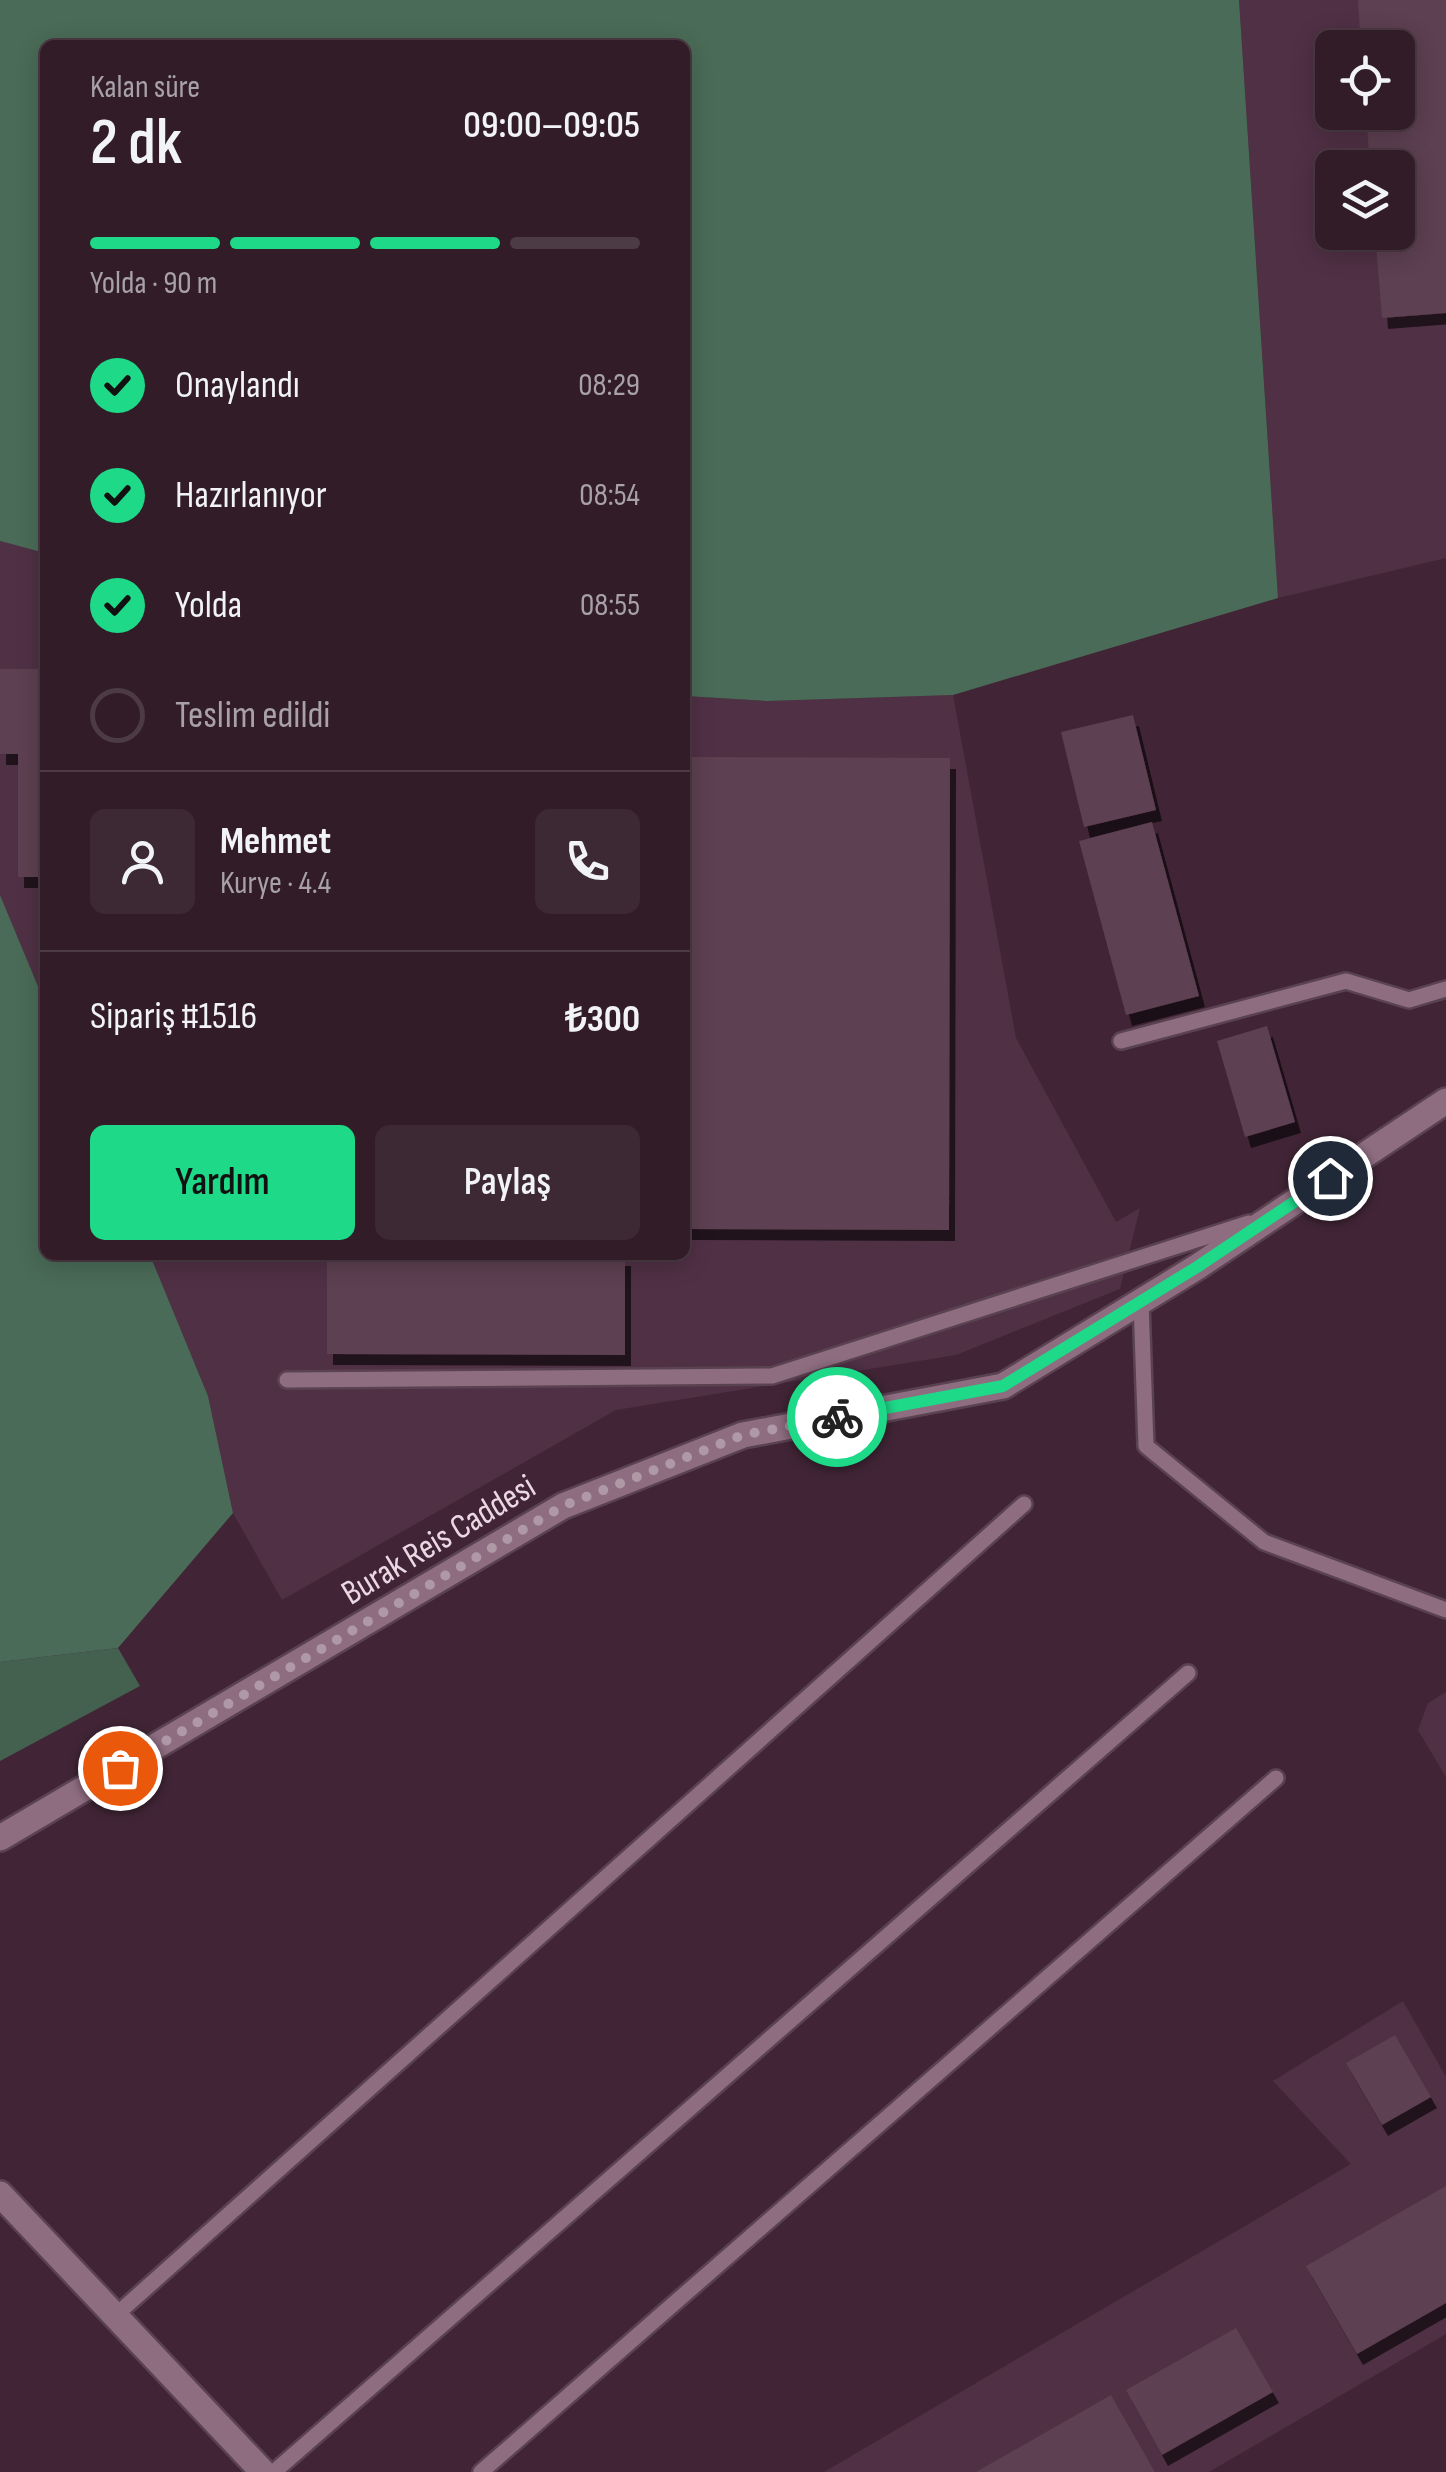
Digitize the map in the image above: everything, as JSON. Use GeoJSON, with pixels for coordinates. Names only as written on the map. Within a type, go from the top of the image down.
{"type":"FeatureCollection","features":[{"type":"Feature","properties":{"kind":"street","name":"Burak Reis Caddesi"},"geometry":{"type":"LineString","coordinates":[[9,1833],[563,1506],[743,1435],[1003,1386],[1140,1302],[1446,1101]]}},
{"type":"Feature","properties":{"kind":"street"},"geometry":{"type":"LineString","coordinates":[[0,2194],[263,2472]]}},
{"type":"Feature","properties":{"kind":"lane"},"geometry":{"type":"LineString","coordinates":[[1121,1041],[1346,981],[1408,1000],[1446,989]]}},
{"type":"Feature","properties":{"kind":"lane"},"geometry":{"type":"LineString","coordinates":[[287,1380],[772,1376],[1272,1216]]}},
{"type":"Feature","properties":{"kind":"lane"},"geometry":{"type":"LineString","coordinates":[[1140,1302],[1146,1446],[1264,1542],[1446,1610]]}},
{"type":"Feature","properties":{"kind":"lane"},"geometry":{"type":"LineString","coordinates":[[116,2315],[1024,1504]]}},
{"type":"Feature","properties":{"kind":"lane"},"geometry":{"type":"LineString","coordinates":[[274,2472],[1188,1673]]}},
{"type":"Feature","properties":{"kind":"lane"},"geometry":{"type":"LineString","coordinates":[[482,2472],[1276,1778]]}},
{"type":"Feature","properties":{"kind":"shaded area"},"geometry":{"type":"Polygon","coordinates":[[[1239,0],[1446,0],[1446,558],[1278,598],[1239,0]]]}},
{"type":"Feature","properties":{"kind":"shaded area"},"geometry":{"type":"Polygon","coordinates":[[[0,541],[40,552],[40,991],[0,895],[0,541]]]}},
{"type":"Feature","properties":{"kind":"shaded area"},"geometry":{"type":"Polygon","coordinates":[[[953,695],[1016,1038],[1116,1222],[1140,1208],[1120,1289],[956,1355],[616,1410],[282,1600],[233,1513],[208,1396],[152,1260],[690,1260],[690,696],[767,701],[953,695]]]}},
{"type":"Feature","properties":{"kind":"shaded area"},"geometry":{"type":"Polygon","coordinates":[[[1446,1692],[1446,1777],[1418,1730],[1428,1703],[1446,1692]]]}},
{"type":"Feature","properties":{"kind":"shaded area"},"geometry":{"type":"Polygon","coordinates":[[[1403,2001],[1446,2077],[1446,2334],[1209,2472],[824,2472],[1351,2164],[1273,2081],[1403,2001]]]}},
{"type":"Feature","properties":{"kind":"green space"},"geometry":{"type":"Polygon","coordinates":[[[0,0],[1239,0],[1278,598],[953,695],[767,701],[690,696],[690,40],[40,40],[40,552],[0,541],[0,0]]]}},
{"type":"Feature","properties":{"kind":"green space"},"geometry":{"type":"Polygon","coordinates":[[[0,895],[40,991],[40,1260],[152,1260],[208,1396],[233,1513],[118,1648],[0,1662],[0,895]]]}},
{"type":"Feature","properties":{"kind":"green space"},"geometry":{"type":"Polygon","coordinates":[[[118,1648],[140,1686],[0,1761],[0,1662],[118,1648]]]}},
{"type":"Feature","properties":{"kind":"building"},"geometry":{"type":"Polygon","coordinates":[[[1358,0],[1446,0],[1446,313],[1382,318],[1376,250],[1415,250],[1415,150],[1369,150],[1367,130],[1415,130],[1415,30],[1360,30],[1358,0]]]}},
{"type":"Feature","properties":{"kind":"building"},"geometry":{"type":"Polygon","coordinates":[[[0,669],[40,669],[40,877],[18,877],[18,754],[0,754],[0,669]]]}},
{"type":"Feature","properties":{"kind":"building"},"geometry":{"type":"Polygon","coordinates":[[[1133,715],[1156,810],[1084,827],[1061,732],[1133,715]]]}},
{"type":"Feature","properties":{"kind":"building"},"geometry":{"type":"Polygon","coordinates":[[[690,757],[950,758],[949,1230],[690,1229],[690,757]]]}},
{"type":"Feature","properties":{"kind":"building"},"geometry":{"type":"Polygon","coordinates":[[[1152,822],[1199,996],[1126,1015],[1079,841],[1152,822]]]}},
{"type":"Feature","properties":{"kind":"building"},"geometry":{"type":"Polygon","coordinates":[[[1267,1026],[1295,1122],[1245,1137],[1217,1041],[1267,1026]]]}},
{"type":"Feature","properties":{"kind":"building"},"geometry":{"type":"Polygon","coordinates":[[[327,1260],[625,1260],[625,1355],[327,1354],[327,1260]]]}},
{"type":"Feature","properties":{"kind":"building"},"geometry":{"type":"Polygon","coordinates":[[[1395,2035],[1431,2097],[1382,2125],[1346,2063],[1395,2035]]]}},
{"type":"Feature","properties":{"kind":"building"},"geometry":{"type":"Polygon","coordinates":[[[1446,2186],[1446,2303],[1357,2354],[1306,2266],[1446,2186]]]}},
{"type":"Feature","properties":{"kind":"building"},"geometry":{"type":"Polygon","coordinates":[[[1236,2328],[1273,2392],[1162,2455],[1126,2390],[1236,2328]]]}},
{"type":"Feature","properties":{"kind":"building"},"geometry":{"type":"Polygon","coordinates":[[[1111,2395],[1155,2472],[976,2472],[1111,2395]]]}},
{"type":"Feature","properties":{"kind":"way so far"},"geometry":{"type":"LineString","coordinates":[[120,1768],[563,1506],[743,1435],[837,1417]]}},
{"type":"Feature","properties":{"kind":"route"},"geometry":{"type":"LineString","coordinates":[[837,1417],[1003,1386],[1197,1267],[1330,1178]]}}]}
